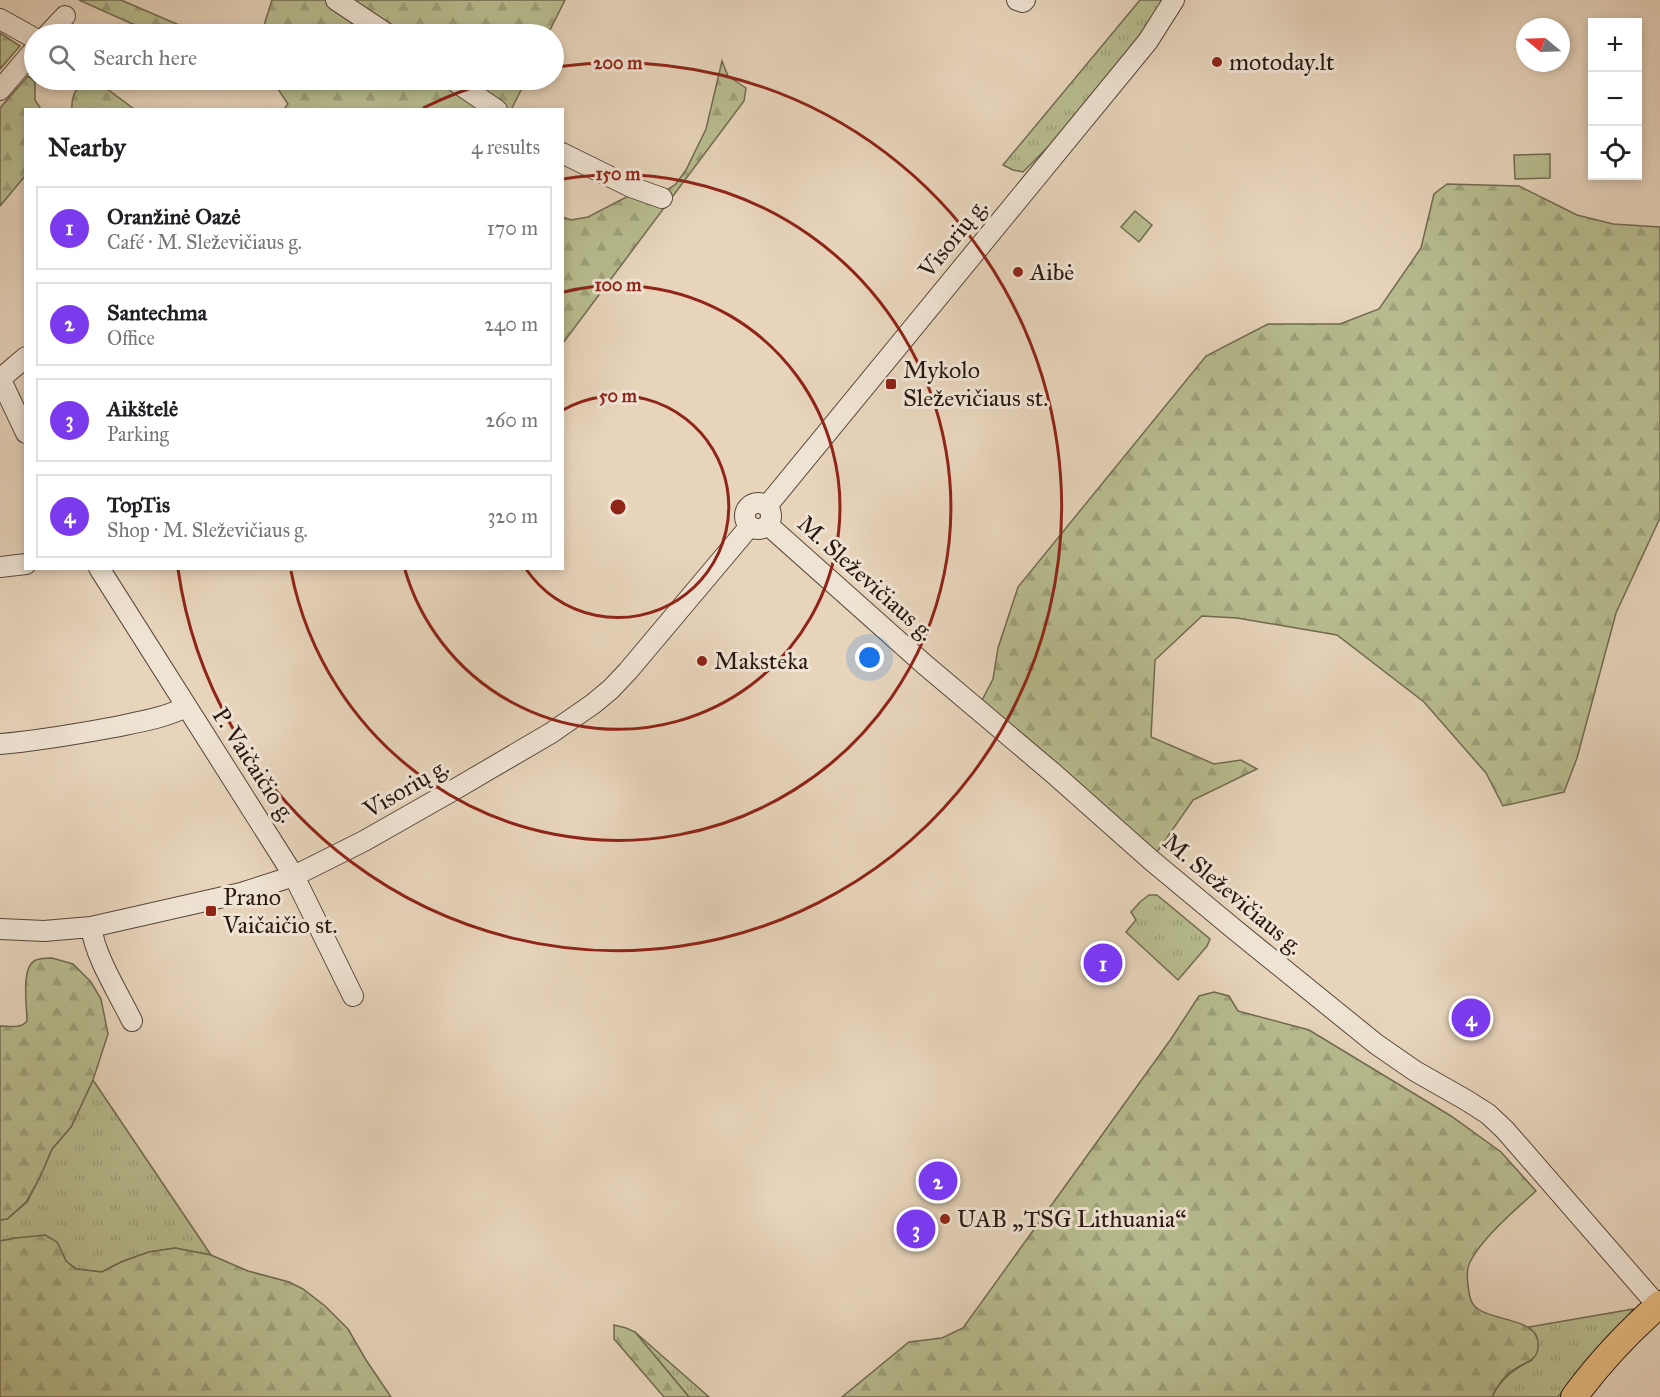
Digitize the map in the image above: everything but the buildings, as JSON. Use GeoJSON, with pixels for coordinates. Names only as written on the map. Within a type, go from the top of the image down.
{"type":"FeatureCollection","features":[{"type":"Feature","properties":{"kind":"main road"},"geometry":{"type":"LineString","coordinates":[[1574,1397],[1604,1360],[1659,1305]]}},
{"type":"Feature","properties":{"kind":"street"},"geometry":{"type":"LineString","coordinates":[[336,0],[372,24]]}},
{"type":"Feature","properties":{"kind":"street"},"geometry":{"type":"LineString","coordinates":[[1017,0],[1023,2],[1025,0]]}},
{"type":"Feature","properties":{"kind":"street","name":"Visorių g."},"geometry":{"type":"LineString","coordinates":[[0,929],[44,931],[91,927],[241,893],[294,876],[352,848],[452,791],[551,733],[593,704],[628,671],[762,519],[1148,41],[1174,0]]}},
{"type":"Feature","properties":{"kind":"street"},"geometry":{"type":"LineString","coordinates":[[57,24],[65,16]]}},
{"type":"Feature","properties":{"kind":"street"},"geometry":{"type":"LineString","coordinates":[[0,19],[24,32]]}},
{"type":"Feature","properties":{"kind":"street"},"geometry":{"type":"LineString","coordinates":[[0,90],[24,62]]}},
{"type":"Feature","properties":{"kind":"street"},"geometry":{"type":"LineString","coordinates":[[468,90],[494,108]]}},
{"type":"Feature","properties":{"kind":"street"},"geometry":{"type":"LineString","coordinates":[[564,154],[631,187],[662,198]]}},
{"type":"Feature","properties":{"kind":"street"},"geometry":{"type":"LineString","coordinates":[[24,359],[0,379],[24,429]]}},
{"type":"Feature","properties":{"kind":"street","name":"M. Sleževičiaus g."},"geometry":{"type":"LineString","coordinates":[[762,519],[924,664],[1053,773],[1151,860],[1243,936],[1376,1044],[1415,1071],[1488,1114],[1505,1130],[1659,1305]]}},
{"type":"Feature","properties":{"kind":"street"},"geometry":{"type":"LineString","coordinates":[[0,567],[24,564]]}},
{"type":"Feature","properties":{"kind":"street","name":"P. Vaičaičio g."},"geometry":{"type":"LineString","coordinates":[[100,570],[294,876],[353,996]]}},
{"type":"Feature","properties":{"kind":"street"},"geometry":{"type":"LineString","coordinates":[[0,744],[111,727],[173,714],[186,707]]}},
{"type":"Feature","properties":{"kind":"street"},"geometry":{"type":"LineString","coordinates":[[91,927],[99,953],[132,1021]]}},
{"type":"Feature","properties":{"kind":"green space"},"geometry":{"type":"Polygon","coordinates":[[[79,0],[121,0],[177,24],[133,24],[79,0]]]}},
{"type":"Feature","properties":{"kind":"green space"},"geometry":{"type":"Polygon","coordinates":[[[272,0],[565,0],[553,24],[265,24],[272,0]]]}},
{"type":"Feature","properties":{"kind":"green space"},"geometry":{"type":"Polygon","coordinates":[[[1140,0],[1165,0],[1149,27],[1068,127],[1023,172],[1003,165],[1140,0]]]}},
{"type":"Feature","properties":{"kind":"green space"},"geometry":{"type":"Polygon","coordinates":[[[0,33],[20,46],[0,69],[0,33]]]}},
{"type":"Feature","properties":{"kind":"green space"},"geometry":{"type":"Polygon","coordinates":[[[722,61],[728,76],[746,88],[744,101],[564,342],[564,217],[571,220],[588,217],[636,192],[665,191],[675,185],[686,170],[706,129],[722,61]]]}},
{"type":"Feature","properties":{"kind":"green space"},"geometry":{"type":"Polygon","coordinates":[[[24,81],[24,90],[35,90],[35,100],[40,108],[24,108],[24,177],[0,206],[0,108],[24,81]]]}},
{"type":"Feature","properties":{"kind":"green space"},"geometry":{"type":"Polygon","coordinates":[[[76,90],[108,90],[133,108],[72,108],[76,90]]]}},
{"type":"Feature","properties":{"kind":"green space"},"geometry":{"type":"Polygon","coordinates":[[[279,90],[521,90],[512,108],[285,108],[288,104],[279,90]]]}},
{"type":"Feature","properties":{"kind":"green space"},"geometry":{"type":"Polygon","coordinates":[[[1550,154],[1550,178],[1515,179],[1514,155],[1550,154]]]}},
{"type":"Feature","properties":{"kind":"green space"},"geometry":{"type":"Polygon","coordinates":[[[1447,184],[1519,186],[1577,215],[1613,224],[1660,227],[1660,518],[1616,613],[1577,758],[1564,792],[1503,806],[1486,773],[1424,702],[1337,635],[1237,618],[1202,616],[1155,660],[1151,737],[1214,764],[1241,760],[1257,769],[1193,800],[1155,855],[980,704],[993,679],[998,648],[1018,587],[1206,356],[1268,324],[1340,324],[1379,309],[1421,248],[1434,194],[1447,184]]]}},
{"type":"Feature","properties":{"kind":"green space"},"geometry":{"type":"Polygon","coordinates":[[[1135,211],[1152,225],[1139,242],[1121,227],[1135,211]]]}},
{"type":"Feature","properties":{"kind":"green space"},"geometry":{"type":"Polygon","coordinates":[[[1149,895],[1157,895],[1210,939],[1207,946],[1178,980],[1126,932],[1136,920],[1131,912],[1149,895]]]}},
{"type":"Feature","properties":{"kind":"green space"},"geometry":{"type":"Polygon","coordinates":[[[52,958],[73,964],[91,982],[101,999],[108,1034],[93,1080],[71,1127],[52,1149],[26,1202],[7,1219],[0,1220],[0,1026],[18,1026],[27,1021],[27,972],[34,961],[52,958]]]}},
{"type":"Feature","properties":{"kind":"green space"},"geometry":{"type":"Polygon","coordinates":[[[1214,992],[1229,996],[1238,1011],[1309,1030],[1451,1116],[1501,1152],[1536,1191],[1483,1243],[1470,1262],[1467,1276],[1469,1295],[1475,1307],[1526,1326],[1533,1331],[1537,1338],[1538,1348],[1535,1356],[1508,1374],[1498,1385],[1492,1397],[842,1397],[909,1342],[942,1338],[963,1328],[1171,1039],[1199,996],[1214,992]]]}},
{"type":"Feature","properties":{"kind":"green space"},"geometry":{"type":"Polygon","coordinates":[[[93,1080],[211,1255],[175,1248],[149,1252],[102,1272],[76,1269],[66,1261],[57,1242],[16,1238],[0,1241],[0,1220],[7,1219],[27,1202],[52,1149],[71,1127],[93,1080]]]}},
{"type":"Feature","properties":{"kind":"green space"},"geometry":{"type":"Polygon","coordinates":[[[45,1235],[57,1242],[66,1261],[76,1269],[102,1272],[149,1252],[175,1248],[211,1255],[248,1271],[289,1282],[303,1289],[325,1306],[348,1329],[391,1397],[0,1397],[0,1241],[45,1235]]]}},
{"type":"Feature","properties":{"kind":"green space"},"geometry":{"type":"Polygon","coordinates":[[[1633,1309],[1593,1353],[1558,1397],[1492,1397],[1509,1375],[1532,1360],[1536,1335],[1529,1327],[1633,1309]]]}},
{"type":"Feature","properties":{"kind":"green space"},"geometry":{"type":"Polygon","coordinates":[[[614,1325],[635,1332],[689,1397],[664,1397],[614,1339],[614,1325]]]}},
{"type":"Feature","properties":{"kind":"green space"},"geometry":{"type":"Polygon","coordinates":[[[635,1332],[709,1397],[689,1397],[635,1332]]]}},
{"type":"Feature","properties":{"kind":"place","name":"motoday.lt"},"geometry":{"type":"Point","coordinates":[1217,62]}},
{"type":"Feature","properties":{"kind":"place","name":"Aibė"},"geometry":{"type":"Point","coordinates":[1018,272]}},
{"type":"Feature","properties":{"kind":"place","name":"Mykolo Sleževičiaus st."},"geometry":{"type":"Point","coordinates":[891,384]}},
{"type":"Feature","properties":{"kind":"place","name":"Maksteka"},"geometry":{"type":"Point","coordinates":[702,661]}},
{"type":"Feature","properties":{"kind":"place","name":"Prano Vaičaičio st."},"geometry":{"type":"Point","coordinates":[211,911]}},
{"type":"Feature","properties":{"kind":"place","name":"Oranžinė Oazė"},"geometry":{"type":"Point","coordinates":[1103,963]}},
{"type":"Feature","properties":{"kind":"place","name":"TopTis"},"geometry":{"type":"Point","coordinates":[1471,1018]}},
{"type":"Feature","properties":{"kind":"place","name":"Santechma"},"geometry":{"type":"Point","coordinates":[938,1181]}},
{"type":"Feature","properties":{"kind":"place","name":"UAB „TSG Lithuania“"},"geometry":{"type":"Point","coordinates":[945,1219]}},
{"type":"Feature","properties":{"kind":"place","name":"Aikštelė"},"geometry":{"type":"Point","coordinates":[916,1229]}}]}
